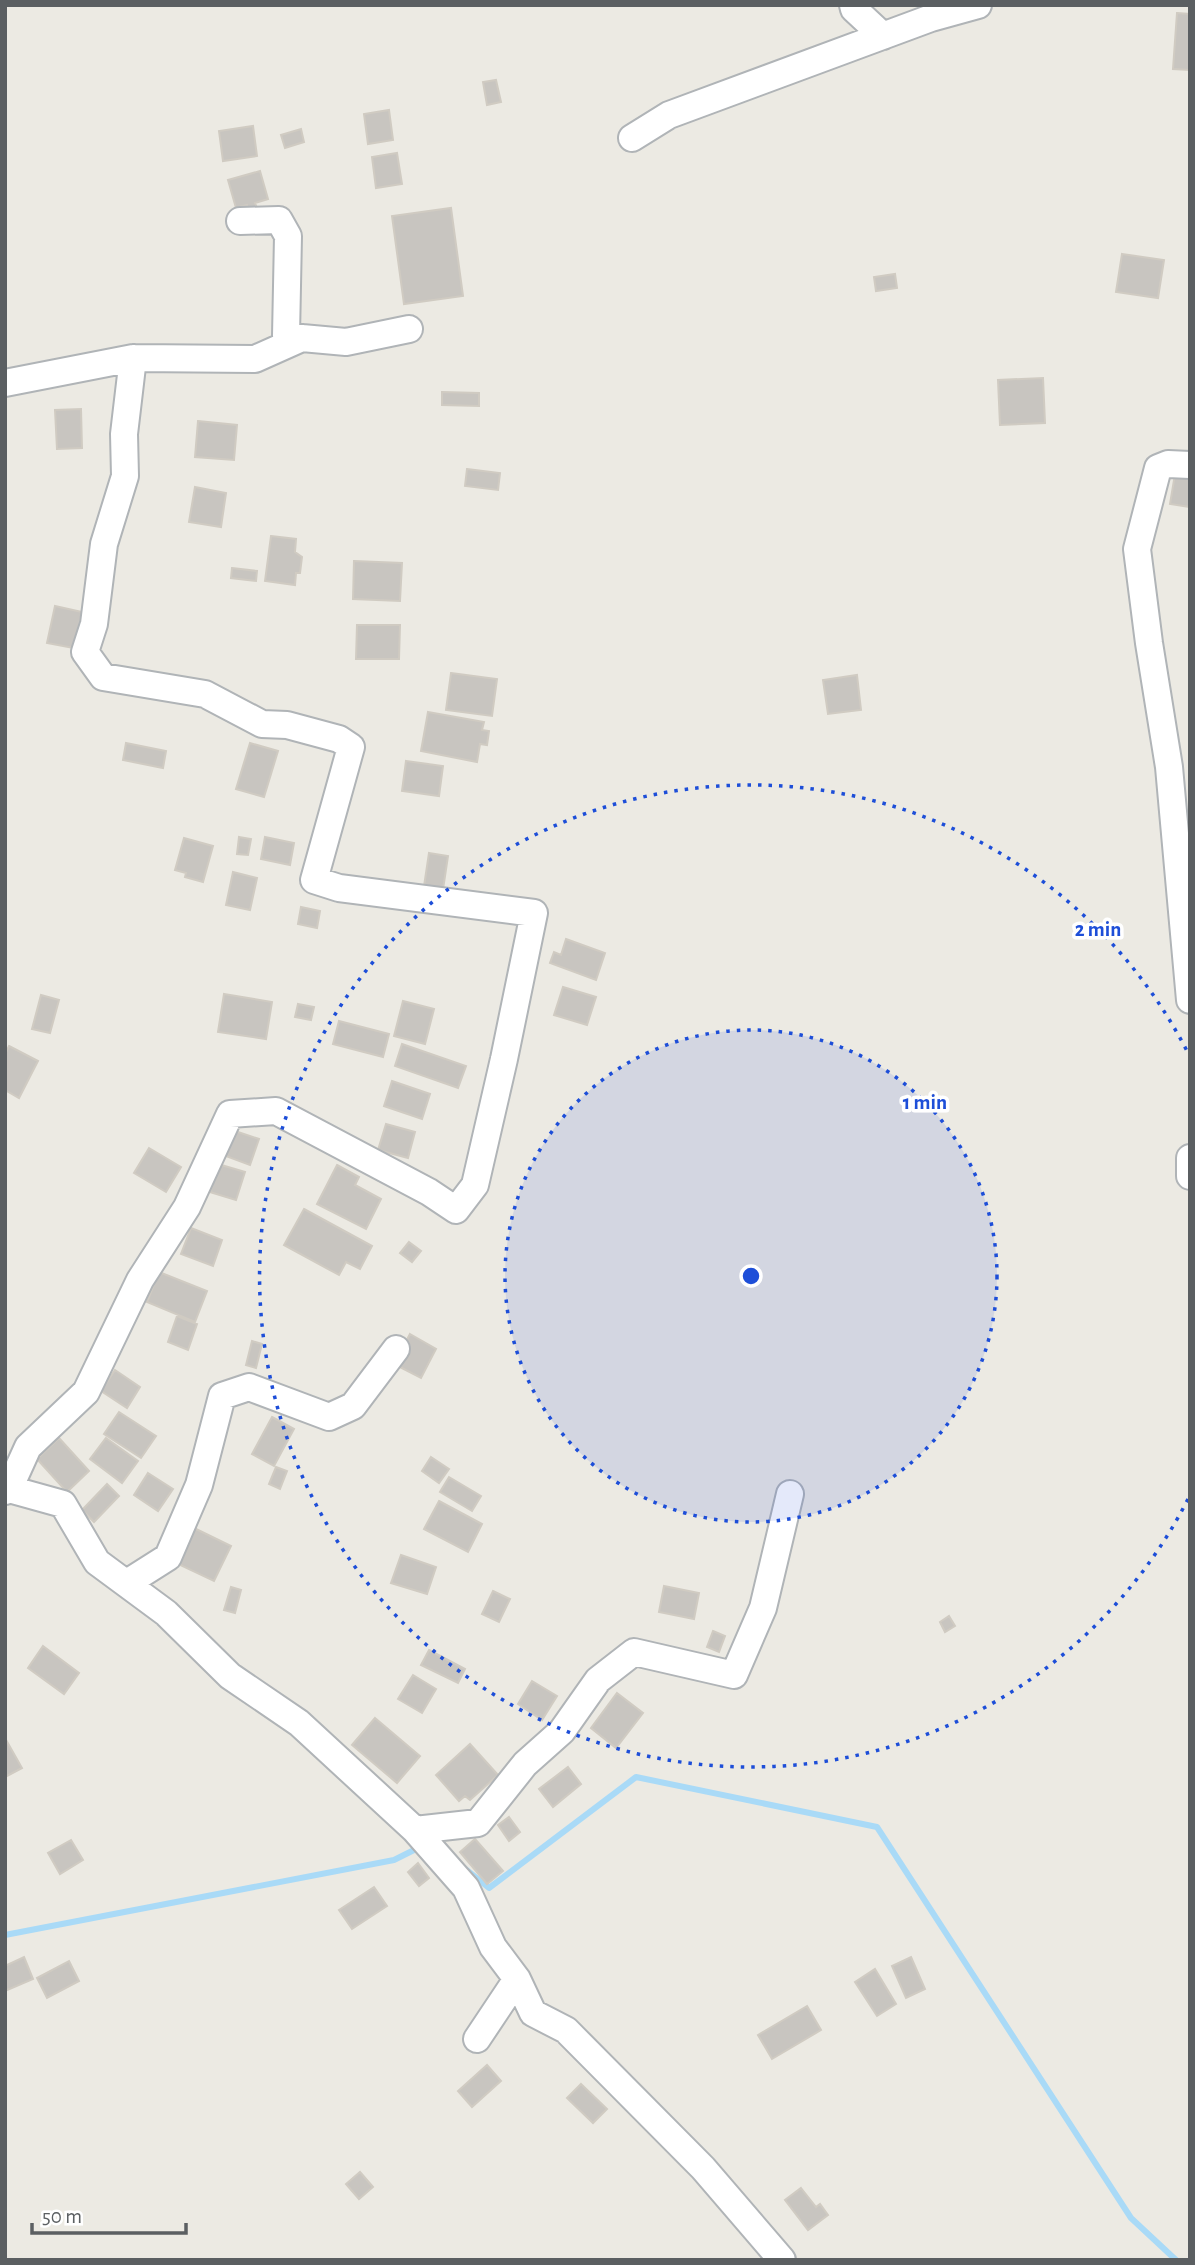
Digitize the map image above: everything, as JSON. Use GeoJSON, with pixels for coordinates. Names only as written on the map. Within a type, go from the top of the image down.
{"type":"FeatureCollection","features":[{"type":"Feature","properties":{"kind":"street"},"geometry":{"type":"LineString","coordinates":[[853,5],[883,36]]}},
{"type":"Feature","properties":{"kind":"street"},"geometry":{"type":"LineString","coordinates":[[632,138],[669,115],[931,18],[978,5]]}},
{"type":"Feature","properties":{"kind":"street"},"geometry":{"type":"LineString","coordinates":[[240,221],[279,220],[288,236],[286,336],[346,342],[409,329]]}},
{"type":"Feature","properties":{"kind":"street"},"geometry":{"type":"LineString","coordinates":[[5,383],[133,358],[255,359],[302,338]]}},
{"type":"Feature","properties":{"kind":"street"},"geometry":{"type":"LineString","coordinates":[[133,358],[124,434],[125,476],[104,544],[94,624],[85,652],[103,677],[205,694],[262,724],[288,725],[339,738],[351,747],[314,880],[339,888],[534,913],[475,1185],[456,1210],[429,1192],[276,1111],[230,1114],[187,1207],[140,1280],[86,1392],[28,1447],[7,1490],[63,1504],[97,1562],[166,1613],[230,1676],[299,1723],[415,1830],[466,1888],[493,1947],[517,1979],[533,2013],[566,2030],[703,2168],[782,2260]]}},
{"type":"Feature","properties":{"kind":"street"},"geometry":{"type":"LineString","coordinates":[[1190,465],[1168,464],[1158,468],[1137,549],[1169,766],[1190,1000]]}},
{"type":"Feature","properties":{"kind":"street"},"geometry":{"type":"LineString","coordinates":[[1190,1158],[1190,1176]]}},
{"type":"Feature","properties":{"kind":"street"},"geometry":{"type":"LineString","coordinates":[[127,1583],[168,1557],[199,1485],[222,1396],[249,1387],[328,1417],[353,1406],[396,1349]]}},
{"type":"Feature","properties":{"kind":"street"},"geometry":{"type":"LineString","coordinates":[[415,1830],[478,1823],[525,1764],[562,1731],[598,1680],[634,1652],[734,1675],[763,1608],[790,1494]]}},
{"type":"Feature","properties":{"kind":"street"},"geometry":{"type":"LineString","coordinates":[[477,2039],[517,1979]]}},
{"type":"Feature","properties":{"kind":"building"},"geometry":{"type":"Polygon","coordinates":[[[1177,13],[1190,14],[1190,70],[1173,69],[1177,13]]]}},
{"type":"Feature","properties":{"kind":"building"},"geometry":{"type":"Polygon","coordinates":[[[496,80],[501,102],[487,105],[483,82],[496,80]]]}},
{"type":"Feature","properties":{"kind":"building"},"geometry":{"type":"Polygon","coordinates":[[[389,110],[393,140],[368,144],[364,114],[389,110]]]}},
{"type":"Feature","properties":{"kind":"building"},"geometry":{"type":"Polygon","coordinates":[[[253,126],[257,156],[223,161],[219,131],[253,126]]]}},
{"type":"Feature","properties":{"kind":"building"},"geometry":{"type":"Polygon","coordinates":[[[301,129],[304,142],[285,148],[281,135],[301,129]]]}},
{"type":"Feature","properties":{"kind":"building"},"geometry":{"type":"Polygon","coordinates":[[[397,153],[402,184],[376,188],[372,157],[397,153]]]}},
{"type":"Feature","properties":{"kind":"building"},"geometry":{"type":"Polygon","coordinates":[[[260,171],[268,199],[255,203],[257,208],[248,211],[247,205],[236,208],[228,180],[260,171]]]}},
{"type":"Feature","properties":{"kind":"building"},"geometry":{"type":"Polygon","coordinates":[[[451,208],[463,296],[404,304],[392,216],[451,208]]]}},
{"type":"Feature","properties":{"kind":"building"},"geometry":{"type":"Polygon","coordinates":[[[1122,254],[1164,260],[1158,298],[1116,292],[1122,254]]]}},
{"type":"Feature","properties":{"kind":"building"},"geometry":{"type":"Polygon","coordinates":[[[895,274],[897,288],[876,291],[874,277],[895,274]]]}},
{"type":"Feature","properties":{"kind":"building"},"geometry":{"type":"Polygon","coordinates":[[[1043,378],[1045,423],[1000,425],[998,380],[1043,378]]]}},
{"type":"Feature","properties":{"kind":"building"},"geometry":{"type":"Polygon","coordinates":[[[442,392],[479,393],[479,406],[442,405],[442,392]]]}},
{"type":"Feature","properties":{"kind":"building"},"geometry":{"type":"Polygon","coordinates":[[[81,409],[82,448],[57,449],[55,410],[81,409]]]}},
{"type":"Feature","properties":{"kind":"building"},"geometry":{"type":"Polygon","coordinates":[[[198,421],[237,425],[234,460],[195,457],[198,421]]]}},
{"type":"Feature","properties":{"kind":"building"},"geometry":{"type":"Polygon","coordinates":[[[467,469],[500,473],[498,490],[465,486],[467,469]]]}},
{"type":"Feature","properties":{"kind":"building"},"geometry":{"type":"Polygon","coordinates":[[[1175,474],[1190,476],[1190,507],[1170,504],[1175,474]]]}},
{"type":"Feature","properties":{"kind":"building"},"geometry":{"type":"Polygon","coordinates":[[[195,487],[226,493],[221,527],[189,522],[195,487]]]}},
{"type":"Feature","properties":{"kind":"building"},"geometry":{"type":"Polygon","coordinates":[[[271,536],[296,539],[295,552],[302,557],[295,585],[265,581],[271,536]]]}},
{"type":"Feature","properties":{"kind":"building"},"geometry":{"type":"Polygon","coordinates":[[[354,561],[402,563],[400,601],[353,599],[354,561]]]}},
{"type":"Feature","properties":{"kind":"building"},"geometry":{"type":"Polygon","coordinates":[[[232,568],[257,571],[256,581],[231,578],[232,568]]]}},
{"type":"Feature","properties":{"kind":"building"},"geometry":{"type":"Polygon","coordinates":[[[55,606],[82,612],[74,648],[47,643],[55,606]]]}},
{"type":"Feature","properties":{"kind":"building"},"geometry":{"type":"Polygon","coordinates":[[[357,625],[400,625],[399,659],[356,659],[357,625]]]}},
{"type":"Feature","properties":{"kind":"building"},"geometry":{"type":"Polygon","coordinates":[[[451,673],[497,679],[492,716],[446,710],[451,673]]]}},
{"type":"Feature","properties":{"kind":"building"},"geometry":{"type":"Polygon","coordinates":[[[857,675],[861,710],[828,714],[823,680],[857,675]]]}},
{"type":"Feature","properties":{"kind":"building"},"geometry":{"type":"Polygon","coordinates":[[[428,712],[484,722],[482,730],[489,731],[487,745],[480,744],[477,762],[421,751],[428,712]]]}},
{"type":"Feature","properties":{"kind":"building"},"geometry":{"type":"Polygon","coordinates":[[[126,743],[166,751],[163,768],[123,760],[126,743]]]}},
{"type":"Feature","properties":{"kind":"building"},"geometry":{"type":"Polygon","coordinates":[[[250,743],[278,751],[264,797],[236,789],[250,743]]]}},
{"type":"Feature","properties":{"kind":"building"},"geometry":{"type":"Polygon","coordinates":[[[406,761],[443,766],[439,796],[402,791],[406,761]]]}},
{"type":"Feature","properties":{"kind":"building"},"geometry":{"type":"Polygon","coordinates":[[[239,837],[251,839],[248,855],[237,854],[239,837]]]}},
{"type":"Feature","properties":{"kind":"building"},"geometry":{"type":"Polygon","coordinates":[[[265,837],[294,843],[290,865],[261,859],[265,837]]]}},
{"type":"Feature","properties":{"kind":"building"},"geometry":{"type":"Polygon","coordinates":[[[184,838],[213,846],[203,882],[185,877],[186,873],[175,870],[184,838]]]}},
{"type":"Feature","properties":{"kind":"building"},"geometry":{"type":"Polygon","coordinates":[[[429,853],[448,856],[442,896],[423,893],[429,853]]]}},
{"type":"Feature","properties":{"kind":"building"},"geometry":{"type":"Polygon","coordinates":[[[233,872],[257,878],[250,910],[226,905],[233,872]]]}},
{"type":"Feature","properties":{"kind":"building"},"geometry":{"type":"Polygon","coordinates":[[[301,907],[320,911],[317,928],[298,924],[301,907]]]}},
{"type":"Feature","properties":{"kind":"building"},"geometry":{"type":"Polygon","coordinates":[[[566,939],[605,953],[596,980],[550,963],[554,952],[561,955],[566,939]]]}},
{"type":"Feature","properties":{"kind":"building"},"geometry":{"type":"Polygon","coordinates":[[[563,987],[596,997],[587,1025],[554,1015],[563,987]]]}},
{"type":"Feature","properties":{"kind":"building"},"geometry":{"type":"Polygon","coordinates":[[[224,994],[272,1002],[266,1039],[218,1032],[224,994]]]}},
{"type":"Feature","properties":{"kind":"building"},"geometry":{"type":"Polygon","coordinates":[[[41,995],[59,1000],[50,1033],[32,1029],[41,995]]]}},
{"type":"Feature","properties":{"kind":"building"},"geometry":{"type":"Polygon","coordinates":[[[403,1001],[434,1009],[425,1044],[394,1036],[403,1001]]]}},
{"type":"Feature","properties":{"kind":"building"},"geometry":{"type":"Polygon","coordinates":[[[298,1004],[314,1007],[311,1020],[295,1017],[298,1004]]]}},
{"type":"Feature","properties":{"kind":"building"},"geometry":{"type":"Polygon","coordinates":[[[339,1021],[389,1034],[383,1057],[333,1044],[339,1021]]]}},
{"type":"Feature","properties":{"kind":"building"},"geometry":{"type":"Polygon","coordinates":[[[402,1044],[466,1066],[458,1088],[395,1066],[402,1044]]]}},
{"type":"Feature","properties":{"kind":"building"},"geometry":{"type":"Polygon","coordinates":[[[9,1046],[38,1061],[19,1098],[5,1090],[5,1054],[9,1046]]]}},
{"type":"Feature","properties":{"kind":"building"},"geometry":{"type":"Polygon","coordinates":[[[392,1081],[430,1094],[422,1119],[384,1106],[392,1081]]]}},
{"type":"Feature","properties":{"kind":"building"},"geometry":{"type":"Polygon","coordinates":[[[386,1124],[415,1132],[408,1158],[378,1150],[386,1124]]]}},
{"type":"Feature","properties":{"kind":"building"},"geometry":{"type":"Polygon","coordinates":[[[232,1130],[259,1139],[250,1165],[223,1155],[232,1130]]]}},
{"type":"Feature","properties":{"kind":"building"},"geometry":{"type":"Polygon","coordinates":[[[149,1148],[181,1167],[166,1192],[134,1173],[149,1148]]]}},
{"type":"Feature","properties":{"kind":"building"},"geometry":{"type":"Polygon","coordinates":[[[218,1164],[245,1172],[236,1200],[210,1192],[218,1164]]]}},
{"type":"Feature","properties":{"kind":"building"},"geometry":{"type":"Polygon","coordinates":[[[337,1165],[359,1177],[355,1185],[381,1199],[366,1229],[317,1204],[337,1165]]]}},
{"type":"Feature","properties":{"kind":"building"},"geometry":{"type":"Polygon","coordinates":[[[304,1209],[372,1246],[360,1269],[346,1262],[339,1275],[284,1245],[304,1209]]]}},
{"type":"Feature","properties":{"kind":"building"},"geometry":{"type":"Polygon","coordinates":[[[191,1228],[222,1240],[213,1266],[181,1254],[191,1228]]]}},
{"type":"Feature","properties":{"kind":"building"},"geometry":{"type":"Polygon","coordinates":[[[409,1242],[421,1251],[412,1262],[400,1253],[409,1242]]]}},
{"type":"Feature","properties":{"kind":"building"},"geometry":{"type":"Polygon","coordinates":[[[159,1272],[207,1291],[195,1322],[147,1302],[159,1272]]]}},
{"type":"Feature","properties":{"kind":"building"},"geometry":{"type":"Polygon","coordinates":[[[177,1316],[197,1324],[188,1350],[168,1342],[177,1316]]]}},
{"type":"Feature","properties":{"kind":"building"},"geometry":{"type":"Polygon","coordinates":[[[410,1334],[436,1349],[421,1378],[394,1364],[410,1334]]]}},
{"type":"Feature","properties":{"kind":"building"},"geometry":{"type":"Polygon","coordinates":[[[252,1341],[262,1344],[256,1368],[246,1365],[252,1341]]]}},
{"type":"Feature","properties":{"kind":"building"},"geometry":{"type":"Polygon","coordinates":[[[115,1370],[140,1387],[127,1408],[101,1391],[115,1370]]]}},
{"type":"Feature","properties":{"kind":"building"},"geometry":{"type":"Polygon","coordinates":[[[119,1412],[156,1436],[141,1458],[104,1434],[119,1412]]]}},
{"type":"Feature","properties":{"kind":"building"},"geometry":{"type":"Polygon","coordinates":[[[272,1417],[294,1429],[274,1466],[252,1454],[272,1417]]]}},
{"type":"Feature","properties":{"kind":"building"},"geometry":{"type":"Polygon","coordinates":[[[59,1438],[89,1471],[67,1492],[37,1459],[59,1438]]]}},
{"type":"Feature","properties":{"kind":"building"},"geometry":{"type":"Polygon","coordinates":[[[106,1438],[138,1461],[122,1483],[90,1459],[106,1438]]]}},
{"type":"Feature","properties":{"kind":"building"},"geometry":{"type":"Polygon","coordinates":[[[431,1457],[449,1469],[439,1483],[422,1471],[431,1457]]]}},
{"type":"Feature","properties":{"kind":"building"},"geometry":{"type":"Polygon","coordinates":[[[276,1467],[287,1471],[280,1489],[269,1484],[276,1467]]]}},
{"type":"Feature","properties":{"kind":"building"},"geometry":{"type":"Polygon","coordinates":[[[148,1473],[173,1489],[158,1511],[134,1495],[148,1473]]]}},
{"type":"Feature","properties":{"kind":"building"},"geometry":{"type":"Polygon","coordinates":[[[449,1477],[481,1496],[472,1511],[440,1492],[449,1477]]]}},
{"type":"Feature","properties":{"kind":"building"},"geometry":{"type":"Polygon","coordinates":[[[107,1484],[119,1496],[94,1522],[82,1510],[107,1484]]]}},
{"type":"Feature","properties":{"kind":"building"},"geometry":{"type":"Polygon","coordinates":[[[439,1501],[482,1524],[468,1552],[424,1529],[439,1501]]]}},
{"type":"Feature","properties":{"kind":"building"},"geometry":{"type":"Polygon","coordinates":[[[194,1528],[231,1546],[214,1581],[178,1564],[182,1559],[177,1556],[194,1528]]]}},
{"type":"Feature","properties":{"kind":"building"},"geometry":{"type":"Polygon","coordinates":[[[401,1555],[436,1567],[427,1594],[391,1583],[401,1555]]]}},
{"type":"Feature","properties":{"kind":"building"},"geometry":{"type":"Polygon","coordinates":[[[664,1586],[699,1593],[694,1619],[659,1612],[664,1586]]]}},
{"type":"Feature","properties":{"kind":"building"},"geometry":{"type":"Polygon","coordinates":[[[231,1587],[241,1590],[235,1613],[224,1610],[231,1587]]]}},
{"type":"Feature","properties":{"kind":"building"},"geometry":{"type":"Polygon","coordinates":[[[493,1591],[510,1599],[499,1622],[482,1614],[493,1591]]]}},
{"type":"Feature","properties":{"kind":"building"},"geometry":{"type":"Polygon","coordinates":[[[949,1616],[955,1626],[945,1632],[940,1622],[949,1616]]]}},
{"type":"Feature","properties":{"kind":"building"},"geometry":{"type":"Polygon","coordinates":[[[713,1631],[725,1636],[719,1652],[707,1647],[713,1631]]]}},
{"type":"Feature","properties":{"kind":"building"},"geometry":{"type":"Polygon","coordinates":[[[43,1646],[79,1673],[64,1694],[28,1668],[43,1646]]]}},
{"type":"Feature","properties":{"kind":"building"},"geometry":{"type":"Polygon","coordinates":[[[429,1650],[465,1669],[458,1683],[421,1665],[429,1650]]]}},
{"type":"Feature","properties":{"kind":"building"},"geometry":{"type":"Polygon","coordinates":[[[413,1675],[436,1689],[422,1713],[398,1699],[413,1675]]]}},
{"type":"Feature","properties":{"kind":"building"},"geometry":{"type":"Polygon","coordinates":[[[532,1681],[557,1696],[542,1720],[518,1704],[532,1681]]]}},
{"type":"Feature","properties":{"kind":"building"},"geometry":{"type":"Polygon","coordinates":[[[617,1693],[643,1713],[616,1748],[591,1728],[617,1693]]]}},
{"type":"Feature","properties":{"kind":"building"},"geometry":{"type":"Polygon","coordinates":[[[375,1718],[420,1756],[397,1783],[352,1745],[375,1718]]]}},
{"type":"Feature","properties":{"kind":"building"},"geometry":{"type":"Polygon","coordinates":[[[5,1738],[22,1768],[5,1777],[5,1738]]]}},
{"type":"Feature","properties":{"kind":"building"},"geometry":{"type":"Polygon","coordinates":[[[470,1744],[498,1775],[470,1800],[465,1796],[459,1801],[436,1775],[470,1744]]]}},
{"type":"Feature","properties":{"kind":"building"},"geometry":{"type":"Polygon","coordinates":[[[568,1767],[581,1784],[553,1807],[539,1789],[568,1767]]]}},
{"type":"Feature","properties":{"kind":"building"},"geometry":{"type":"Polygon","coordinates":[[[509,1817],[520,1832],[509,1841],[498,1825],[509,1817]]]}},
{"type":"Feature","properties":{"kind":"building"},"geometry":{"type":"Polygon","coordinates":[[[475,1839],[503,1871],[487,1884],[460,1852],[475,1839]]]}},
{"type":"Feature","properties":{"kind":"building"},"geometry":{"type":"Polygon","coordinates":[[[71,1840],[83,1860],[60,1874],[48,1853],[71,1840]]]}},
{"type":"Feature","properties":{"kind":"building"},"geometry":{"type":"Polygon","coordinates":[[[418,1863],[429,1878],[419,1886],[408,1872],[418,1863]]]}},
{"type":"Feature","properties":{"kind":"building"},"geometry":{"type":"Polygon","coordinates":[[[374,1887],[387,1906],[352,1929],[339,1910],[374,1887]]]}},
{"type":"Feature","properties":{"kind":"building"},"geometry":{"type":"Polygon","coordinates":[[[24,1957],[33,1979],[5,1991],[5,1966],[24,1957]]]}},
{"type":"Feature","properties":{"kind":"building"},"geometry":{"type":"Polygon","coordinates":[[[911,1957],[925,1989],[906,1998],[892,1966],[911,1957]]]}},
{"type":"Feature","properties":{"kind":"building"},"geometry":{"type":"Polygon","coordinates":[[[69,1961],[79,1981],[47,1998],[37,1978],[69,1961]]]}},
{"type":"Feature","properties":{"kind":"building"},"geometry":{"type":"Polygon","coordinates":[[[875,1969],[896,2004],[877,2016],[855,1982],[875,1969]]]}},
{"type":"Feature","properties":{"kind":"building"},"geometry":{"type":"Polygon","coordinates":[[[807,2006],[821,2030],[772,2059],[758,2035],[807,2006]]]}},
{"type":"Feature","properties":{"kind":"building"},"geometry":{"type":"Polygon","coordinates":[[[487,2065],[501,2081],[472,2107],[458,2091],[487,2065]]]}},
{"type":"Feature","properties":{"kind":"building"},"geometry":{"type":"Polygon","coordinates":[[[581,2084],[607,2109],[593,2123],[567,2098],[581,2084]]]}},
{"type":"Feature","properties":{"kind":"building"},"geometry":{"type":"Polygon","coordinates":[[[360,2172],[373,2187],[359,2199],[346,2184],[360,2172]]]}},
{"type":"Feature","properties":{"kind":"building"},"geometry":{"type":"Polygon","coordinates":[[[801,2188],[816,2207],[820,2204],[828,2215],[808,2230],[785,2200],[801,2188]]]}},
{"type":"Feature","properties":{"kind":"waterway"},"geometry":{"type":"LineString","coordinates":[[463,1867],[489,1888],[636,1777],[877,1827],[1131,2218],[1176,2260]]}},
{"type":"Feature","properties":{"kind":"waterway"},"geometry":{"type":"LineString","coordinates":[[5,1935],[394,1860],[420,1847]]}}]}
